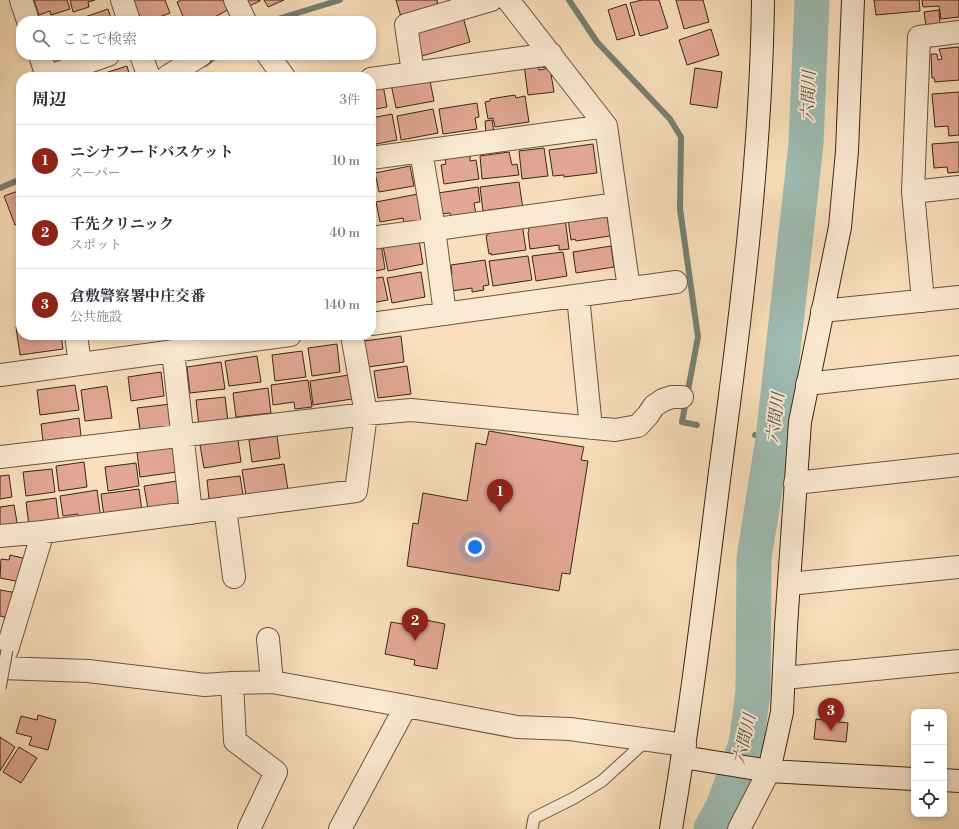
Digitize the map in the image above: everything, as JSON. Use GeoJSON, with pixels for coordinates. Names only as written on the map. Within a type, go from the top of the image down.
{"type":"FeatureCollection","features":[{"type":"Feature","properties":{"kind":"street"},"geometry":{"type":"LineString","coordinates":[[21,0],[26,16]]}},
{"type":"Feature","properties":{"kind":"street"},"geometry":{"type":"LineString","coordinates":[[122,0],[127,16]]}},
{"type":"Feature","properties":{"kind":"street"},"geometry":{"type":"LineString","coordinates":[[235,0],[243,16]]}},
{"type":"Feature","properties":{"kind":"street"},"geometry":{"type":"LineString","coordinates":[[413,73],[406,25],[491,0]]}},
{"type":"Feature","properties":{"kind":"street"},"geometry":{"type":"LineString","coordinates":[[508,0],[606,126],[629,289]]}},
{"type":"Feature","properties":{"kind":"street"},"geometry":{"type":"LineString","coordinates":[[671,829],[684,751],[740,319],[755,161],[763,0]]}},
{"type":"Feature","properties":{"kind":"street"},"geometry":{"type":"LineString","coordinates":[[739,829],[763,770],[782,712],[795,483],[800,422],[840,227],[847,151],[853,0]]}},
{"type":"Feature","properties":{"kind":"street"},"geometry":{"type":"LineString","coordinates":[[923,301],[913,192],[919,37],[959,32]]}},
{"type":"Feature","properties":{"kind":"street"},"geometry":{"type":"LineString","coordinates":[[376,78],[551,54]]}},
{"type":"Feature","properties":{"kind":"street"},"geometry":{"type":"LineString","coordinates":[[42,60],[45,72]]}},
{"type":"Feature","properties":{"kind":"street"},"geometry":{"type":"LineString","coordinates":[[61,72],[94,60]]}},
{"type":"Feature","properties":{"kind":"street"},"geometry":{"type":"LineString","coordinates":[[143,60],[147,72]]}},
{"type":"Feature","properties":{"kind":"street"},"geometry":{"type":"LineString","coordinates":[[174,72],[193,60]]}},
{"type":"Feature","properties":{"kind":"street"},"geometry":{"type":"LineString","coordinates":[[272,60],[280,72]]}},
{"type":"Feature","properties":{"kind":"street"},"geometry":{"type":"LineString","coordinates":[[376,157],[606,126]]}},
{"type":"Feature","properties":{"kind":"street"},"geometry":{"type":"LineString","coordinates":[[421,151],[434,229],[445,314]]}},
{"type":"Feature","properties":{"kind":"street"},"geometry":{"type":"LineString","coordinates":[[913,192],[959,187]]}},
{"type":"Feature","properties":{"kind":"street"},"geometry":{"type":"LineString","coordinates":[[376,237],[617,204]]}},
{"type":"Feature","properties":{"kind":"street"},"geometry":{"type":"LineString","coordinates":[[376,323],[676,282]]}},
{"type":"Feature","properties":{"kind":"street"},"geometry":{"type":"LineString","coordinates":[[578,296],[591,428]]}},
{"type":"Feature","properties":{"kind":"street"},"geometry":{"type":"LineString","coordinates":[[822,311],[959,297]]}},
{"type":"Feature","properties":{"kind":"street"},"geometry":{"type":"LineString","coordinates":[[77,340],[80,364]]}},
{"type":"Feature","properties":{"kind":"street"},"geometry":{"type":"LineString","coordinates":[[0,375],[173,351],[239,340]]}},
{"type":"Feature","properties":{"kind":"street"},"geometry":{"type":"LineString","coordinates":[[0,536],[43,532],[356,491],[366,414],[353,340]]}},
{"type":"Feature","properties":{"kind":"street"},"geometry":{"type":"LineString","coordinates":[[173,351],[191,513]]}},
{"type":"Feature","properties":{"kind":"street"},"geometry":{"type":"LineString","coordinates":[[807,384],[959,367]]}},
{"type":"Feature","properties":{"kind":"street"},"geometry":{"type":"LineString","coordinates":[[0,457],[411,410],[615,430],[638,426],[654,406],[663,400],[672,397],[682,397]]}},
{"type":"Feature","properties":{"kind":"street"},"geometry":{"type":"LineString","coordinates":[[795,483],[959,465]]}},
{"type":"Feature","properties":{"kind":"street"},"geometry":{"type":"LineString","coordinates":[[225,508],[234,577]]}},
{"type":"Feature","properties":{"kind":"street"},"geometry":{"type":"LineString","coordinates":[[43,532],[4,659],[205,685],[232,682],[272,682],[517,727],[570,728],[648,740],[722,764],[763,770],[911,779]]}},
{"type":"Feature","properties":{"kind":"street"},"geometry":{"type":"LineString","coordinates":[[789,584],[959,567]]}},
{"type":"Feature","properties":{"kind":"street"},"geometry":{"type":"LineString","coordinates":[[268,639],[272,682]]}},
{"type":"Feature","properties":{"kind":"street"},"geometry":{"type":"LineString","coordinates":[[784,678],[959,661]]}},
{"type":"Feature","properties":{"kind":"street"},"geometry":{"type":"LineString","coordinates":[[232,682],[234,741],[276,772],[249,829]]}},
{"type":"Feature","properties":{"kind":"street"},"geometry":{"type":"LineString","coordinates":[[345,828],[406,706]]}},
{"type":"Feature","properties":{"kind":"street"},"geometry":{"type":"LineString","coordinates":[[947,780],[959,781]]}},
{"type":"Feature","properties":{"kind":"lane"},"geometry":{"type":"LineString","coordinates":[[0,688],[4,659]]}},
{"type":"Feature","properties":{"kind":"lane"},"geometry":{"type":"LineString","coordinates":[[532,829],[534,818],[574,798],[602,781],[648,740]]}},
{"type":"Feature","properties":{"kind":"building"},"geometry":{"type":"Polygon","coordinates":[[[34,0],[67,0],[70,9],[51,15],[50,11],[39,15],[34,0]]]}},
{"type":"Feature","properties":{"kind":"building"},"geometry":{"type":"Polygon","coordinates":[[[70,0],[95,0],[88,2],[89,7],[73,12],[70,0]]]}},
{"type":"Feature","properties":{"kind":"building"},"geometry":{"type":"Polygon","coordinates":[[[133,0],[165,0],[170,13],[162,16],[139,16],[133,0]]]}},
{"type":"Feature","properties":{"kind":"building"},"geometry":{"type":"Polygon","coordinates":[[[181,0],[225,0],[229,9],[217,16],[183,16],[177,2],[181,0]]]}},
{"type":"Feature","properties":{"kind":"building"},"geometry":{"type":"Polygon","coordinates":[[[244,0],[260,0],[260,1],[247,7],[244,0]]]}},
{"type":"Feature","properties":{"kind":"building"},"geometry":{"type":"Polygon","coordinates":[[[264,0],[284,0],[268,7],[264,0]]]}},
{"type":"Feature","properties":{"kind":"building"},"geometry":{"type":"Polygon","coordinates":[[[396,0],[437,0],[438,6],[401,17],[396,0]]]}},
{"type":"Feature","properties":{"kind":"building"},"geometry":{"type":"Polygon","coordinates":[[[642,0],[659,0],[668,28],[640,36],[630,3],[642,0]]]}},
{"type":"Feature","properties":{"kind":"building"},"geometry":{"type":"Polygon","coordinates":[[[676,0],[703,0],[709,22],[684,29],[676,0]]]}},
{"type":"Feature","properties":{"kind":"building"},"geometry":{"type":"Polygon","coordinates":[[[874,0],[919,0],[920,11],[876,15],[874,0]]]}},
{"type":"Feature","properties":{"kind":"building"},"geometry":{"type":"Polygon","coordinates":[[[922,0],[959,0],[959,17],[941,19],[939,6],[923,7],[922,0]]]}},
{"type":"Feature","properties":{"kind":"building"},"geometry":{"type":"Polygon","coordinates":[[[626,4],[635,35],[617,40],[608,10],[626,4]]]}},
{"type":"Feature","properties":{"kind":"building"},"geometry":{"type":"Polygon","coordinates":[[[108,9],[110,16],[88,16],[108,9]]]}},
{"type":"Feature","properties":{"kind":"building"},"geometry":{"type":"Polygon","coordinates":[[[939,10],[940,24],[926,26],[924,12],[939,10]]]}},
{"type":"Feature","properties":{"kind":"building"},"geometry":{"type":"Polygon","coordinates":[[[463,17],[470,42],[422,56],[415,31],[463,17]]]}},
{"type":"Feature","properties":{"kind":"building"},"geometry":{"type":"Polygon","coordinates":[[[711,29],[719,55],[687,65],[679,40],[711,29]]]}},
{"type":"Feature","properties":{"kind":"building"},"geometry":{"type":"Polygon","coordinates":[[[959,47],[959,80],[935,82],[934,78],[932,78],[931,54],[937,54],[938,60],[942,59],[939,49],[959,47]]]}},
{"type":"Feature","properties":{"kind":"building"},"geometry":{"type":"Polygon","coordinates":[[[538,63],[539,70],[550,68],[554,92],[528,95],[524,65],[538,63]]]}},
{"type":"Feature","properties":{"kind":"building"},"geometry":{"type":"Polygon","coordinates":[[[127,66],[129,72],[108,72],[127,66]]]}},
{"type":"Feature","properties":{"kind":"building"},"geometry":{"type":"Polygon","coordinates":[[[695,68],[722,72],[717,108],[690,104],[695,68]]]}},
{"type":"Feature","properties":{"kind":"building"},"geometry":{"type":"Polygon","coordinates":[[[429,76],[434,101],[396,108],[391,84],[429,76]]]}},
{"type":"Feature","properties":{"kind":"building"},"geometry":{"type":"Polygon","coordinates":[[[383,85],[387,107],[376,109],[376,86],[383,85]]]}},
{"type":"Feature","properties":{"kind":"building"},"geometry":{"type":"Polygon","coordinates":[[[959,92],[959,135],[949,136],[948,126],[935,127],[932,94],[959,92]]]}},
{"type":"Feature","properties":{"kind":"building"},"geometry":{"type":"Polygon","coordinates":[[[515,95],[516,98],[525,96],[529,122],[495,127],[493,118],[488,119],[485,102],[490,101],[490,99],[515,95]]]}},
{"type":"Feature","properties":{"kind":"building"},"geometry":{"type":"Polygon","coordinates":[[[477,103],[479,117],[475,118],[477,129],[443,134],[439,109],[477,103]]]}},
{"type":"Feature","properties":{"kind":"building"},"geometry":{"type":"Polygon","coordinates":[[[433,109],[438,133],[401,140],[397,116],[433,109]]]}},
{"type":"Feature","properties":{"kind":"building"},"geometry":{"type":"Polygon","coordinates":[[[392,114],[397,140],[376,144],[376,117],[392,114]]]}},
{"type":"Feature","properties":{"kind":"building"},"geometry":{"type":"Polygon","coordinates":[[[492,120],[494,132],[486,133],[485,121],[492,120]]]}},
{"type":"Feature","properties":{"kind":"building"},"geometry":{"type":"Polygon","coordinates":[[[959,142],[959,172],[948,173],[947,167],[934,168],[932,144],[959,142]]]}},
{"type":"Feature","properties":{"kind":"building"},"geometry":{"type":"Polygon","coordinates":[[[593,144],[597,173],[564,177],[564,175],[553,176],[549,150],[593,144]]]}},
{"type":"Feature","properties":{"kind":"building"},"geometry":{"type":"Polygon","coordinates":[[[544,148],[548,176],[522,179],[519,151],[544,148]]]}},
{"type":"Feature","properties":{"kind":"building"},"geometry":{"type":"Polygon","coordinates":[[[509,152],[512,165],[517,164],[519,175],[482,179],[480,156],[509,152]]]}},
{"type":"Feature","properties":{"kind":"building"},"geometry":{"type":"Polygon","coordinates":[[[470,155],[470,161],[476,160],[479,179],[444,184],[441,165],[446,164],[445,159],[470,155]]]}},
{"type":"Feature","properties":{"kind":"building"},"geometry":{"type":"Polygon","coordinates":[[[410,166],[414,186],[379,192],[376,173],[410,166]]]}},
{"type":"Feature","properties":{"kind":"building"},"geometry":{"type":"Polygon","coordinates":[[[519,182],[523,209],[512,211],[511,207],[483,211],[480,187],[519,182]]]}},
{"type":"Feature","properties":{"kind":"building"},"geometry":{"type":"Polygon","coordinates":[[[478,187],[480,202],[474,203],[476,214],[451,217],[450,213],[441,214],[438,193],[478,187]]]}},
{"type":"Feature","properties":{"kind":"building"},"geometry":{"type":"Polygon","coordinates":[[[16,192],[15,225],[4,196],[16,192]]]}},
{"type":"Feature","properties":{"kind":"building"},"geometry":{"type":"Polygon","coordinates":[[[418,194],[423,220],[404,223],[403,218],[380,222],[376,202],[418,194]]]}},
{"type":"Feature","properties":{"kind":"building"},"geometry":{"type":"Polygon","coordinates":[[[592,215],[593,219],[607,216],[610,236],[576,241],[575,239],[571,240],[568,219],[592,215]]]}},
{"type":"Feature","properties":{"kind":"building"},"geometry":{"type":"Polygon","coordinates":[[[565,218],[569,249],[559,250],[559,245],[530,249],[528,223],[565,218]]]}},
{"type":"Feature","properties":{"kind":"building"},"geometry":{"type":"Polygon","coordinates":[[[522,224],[526,250],[491,255],[491,253],[489,254],[486,236],[488,235],[488,229],[522,224]]]}},
{"type":"Feature","properties":{"kind":"building"},"geometry":{"type":"Polygon","coordinates":[[[419,240],[423,264],[388,271],[383,246],[419,240]]]}},
{"type":"Feature","properties":{"kind":"building"},"geometry":{"type":"Polygon","coordinates":[[[381,244],[385,269],[376,271],[376,245],[381,244]]]}},
{"type":"Feature","properties":{"kind":"building"},"geometry":{"type":"Polygon","coordinates":[[[611,246],[614,267],[576,273],[573,252],[611,246]]]}},
{"type":"Feature","properties":{"kind":"building"},"geometry":{"type":"Polygon","coordinates":[[[563,252],[567,276],[536,281],[532,256],[563,252]]]}},
{"type":"Feature","properties":{"kind":"building"},"geometry":{"type":"Polygon","coordinates":[[[528,256],[532,280],[493,286],[489,261],[528,256]]]}},
{"type":"Feature","properties":{"kind":"building"},"geometry":{"type":"Polygon","coordinates":[[[485,260],[489,285],[483,286],[484,290],[472,292],[472,288],[452,291],[450,274],[452,274],[451,265],[485,260]]]}},
{"type":"Feature","properties":{"kind":"building"},"geometry":{"type":"Polygon","coordinates":[[[421,272],[425,297],[392,303],[387,278],[421,272]]]}},
{"type":"Feature","properties":{"kind":"building"},"geometry":{"type":"Polygon","coordinates":[[[383,277],[388,300],[376,302],[376,278],[383,277]]]}},
{"type":"Feature","properties":{"kind":"building"},"geometry":{"type":"Polygon","coordinates":[[[401,336],[404,362],[368,367],[364,341],[401,336]]]}},
{"type":"Feature","properties":{"kind":"building"},"geometry":{"type":"Polygon","coordinates":[[[18,340],[62,340],[63,349],[20,355],[18,340]]]}},
{"type":"Feature","properties":{"kind":"building"},"geometry":{"type":"Polygon","coordinates":[[[337,344],[340,372],[312,376],[308,348],[337,344]]]}},
{"type":"Feature","properties":{"kind":"building"},"geometry":{"type":"Polygon","coordinates":[[[302,351],[306,377],[275,381],[272,355],[302,351]]]}},
{"type":"Feature","properties":{"kind":"building"},"geometry":{"type":"Polygon","coordinates":[[[257,356],[261,382],[229,386],[225,361],[257,356]]]}},
{"type":"Feature","properties":{"kind":"building"},"geometry":{"type":"Polygon","coordinates":[[[221,362],[225,389],[190,393],[187,367],[221,362]]]}},
{"type":"Feature","properties":{"kind":"building"},"geometry":{"type":"Polygon","coordinates":[[[407,366],[411,394],[378,398],[374,371],[407,366]]]}},
{"type":"Feature","properties":{"kind":"building"},"geometry":{"type":"Polygon","coordinates":[[[161,372],[164,396],[131,401],[128,377],[161,372]]]}},
{"type":"Feature","properties":{"kind":"building"},"geometry":{"type":"Polygon","coordinates":[[[349,375],[352,399],[313,405],[310,381],[349,375]]]}},
{"type":"Feature","properties":{"kind":"building"},"geometry":{"type":"Polygon","coordinates":[[[308,380],[312,407],[295,409],[294,402],[273,405],[271,385],[308,380]]]}},
{"type":"Feature","properties":{"kind":"building"},"geometry":{"type":"Polygon","coordinates":[[[75,385],[79,410],[40,415],[37,390],[75,385]]]}},
{"type":"Feature","properties":{"kind":"building"},"geometry":{"type":"Polygon","coordinates":[[[107,386],[112,418],[85,421],[81,390],[107,386]]]}},
{"type":"Feature","properties":{"kind":"building"},"geometry":{"type":"Polygon","coordinates":[[[268,388],[271,413],[236,417],[233,393],[268,388]]]}},
{"type":"Feature","properties":{"kind":"building"},"geometry":{"type":"Polygon","coordinates":[[[225,397],[228,421],[199,426],[196,400],[225,397]]]}},
{"type":"Feature","properties":{"kind":"building"},"geometry":{"type":"Polygon","coordinates":[[[171,404],[175,431],[141,436],[137,408],[171,404]]]}},
{"type":"Feature","properties":{"kind":"building"},"geometry":{"type":"Polygon","coordinates":[[[79,418],[82,445],[64,447],[63,438],[43,441],[41,424],[79,418]]]}},
{"type":"Feature","properties":{"kind":"building"},"geometry":{"type":"Polygon","coordinates":[[[489,431],[584,447],[581,460],[588,461],[570,574],[562,573],[559,591],[407,566],[413,523],[418,524],[423,493],[467,501],[476,443],[486,445],[489,431]]]}},
{"type":"Feature","properties":{"kind":"building"},"geometry":{"type":"Polygon","coordinates":[[[277,436],[280,458],[252,462],[249,440],[277,436]]]}},
{"type":"Feature","properties":{"kind":"building"},"geometry":{"type":"Polygon","coordinates":[[[238,440],[241,462],[204,468],[200,445],[238,440]]]}},
{"type":"Feature","properties":{"kind":"building"},"geometry":{"type":"Polygon","coordinates":[[[174,447],[177,472],[140,477],[137,452],[174,447]]]}},
{"type":"Feature","properties":{"kind":"building"},"geometry":{"type":"Polygon","coordinates":[[[84,462],[87,487],[59,491],[56,466],[84,462]]]}},
{"type":"Feature","properties":{"kind":"building"},"geometry":{"type":"Polygon","coordinates":[[[136,463],[139,486],[108,491],[105,467],[136,463]]]}},
{"type":"Feature","properties":{"kind":"building"},"geometry":{"type":"Polygon","coordinates":[[[284,464],[288,490],[246,496],[242,470],[284,464]]]}},
{"type":"Feature","properties":{"kind":"building"},"geometry":{"type":"Polygon","coordinates":[[[52,469],[55,492],[26,496],[23,472],[52,469]]]}},
{"type":"Feature","properties":{"kind":"building"},"geometry":{"type":"Polygon","coordinates":[[[9,475],[12,497],[0,499],[0,476],[9,475]]]}},
{"type":"Feature","properties":{"kind":"building"},"geometry":{"type":"Polygon","coordinates":[[[240,476],[243,495],[209,499],[207,480],[240,476]]]}},
{"type":"Feature","properties":{"kind":"building"},"geometry":{"type":"Polygon","coordinates":[[[177,481],[180,505],[148,509],[144,486],[177,481]]]}},
{"type":"Feature","properties":{"kind":"building"},"geometry":{"type":"Polygon","coordinates":[[[139,489],[142,511],[104,516],[101,494],[139,489]]]}},
{"type":"Feature","properties":{"kind":"building"},"geometry":{"type":"Polygon","coordinates":[[[97,490],[101,519],[79,522],[78,514],[63,516],[60,496],[97,490]]]}},
{"type":"Feature","properties":{"kind":"building"},"geometry":{"type":"Polygon","coordinates":[[[56,498],[59,522],[29,526],[26,502],[56,498]]]}},
{"type":"Feature","properties":{"kind":"building"},"geometry":{"type":"Polygon","coordinates":[[[14,505],[18,528],[0,531],[0,507],[14,505]]]}},
{"type":"Feature","properties":{"kind":"building"},"geometry":{"type":"Polygon","coordinates":[[[10,555],[31,560],[26,583],[0,578],[1,559],[9,560],[10,555]]]}},
{"type":"Feature","properties":{"kind":"building"},"geometry":{"type":"Polygon","coordinates":[[[0,590],[17,593],[12,619],[0,616],[0,590]]]}},
{"type":"Feature","properties":{"kind":"building"},"geometry":{"type":"Polygon","coordinates":[[[426,620],[445,624],[437,669],[414,665],[415,660],[385,654],[391,622],[424,628],[426,620]]]}},
{"type":"Feature","properties":{"kind":"building"},"geometry":{"type":"Polygon","coordinates":[[[38,715],[56,720],[48,750],[29,745],[32,737],[16,733],[21,716],[37,720],[38,715]]]}},
{"type":"Feature","properties":{"kind":"building"},"geometry":{"type":"Polygon","coordinates":[[[816,719],[848,723],[846,742],[814,739],[816,719]]]}},
{"type":"Feature","properties":{"kind":"building"},"geometry":{"type":"Polygon","coordinates":[[[0,737],[15,747],[0,771],[0,737]]]}},
{"type":"Feature","properties":{"kind":"building"},"geometry":{"type":"Polygon","coordinates":[[[19,747],[37,758],[21,783],[3,772],[19,747]]]}},
{"type":"Feature","properties":{"kind":"waterway"},"geometry":{"type":"LineString","coordinates":[[288,16],[340,0]]}},
{"type":"Feature","properties":{"kind":"waterway"},"geometry":{"type":"LineString","coordinates":[[569,0],[597,42],[670,119],[681,137],[680,209],[698,337],[682,422],[697,425]]}},
{"type":"Feature","properties":{"kind":"waterway","name":"六間川"},"geometry":{"type":"LineString","coordinates":[[711,829],[723,807],[746,744],[753,693],[754,558],[773,439],[806,144],[812,0]]}},
{"type":"Feature","properties":{"kind":"waterway"},"geometry":{"type":"LineString","coordinates":[[205,64],[210,60]]}},
{"type":"Feature","properties":{"kind":"waterway"},"geometry":{"type":"LineString","coordinates":[[0,188],[16,181]]}},
{"type":"Feature","properties":{"kind":"waterway"},"geometry":{"type":"LineString","coordinates":[[755,435],[773,439]]}},
{"type":"Feature","properties":{"kind":"place","name":"ニシナフードバスケット"},"geometry":{"type":"Point","coordinates":[500,512]}},
{"type":"Feature","properties":{"kind":"place","name":"千先クリニック"},"geometry":{"type":"Point","coordinates":[415,641]}},
{"type":"Feature","properties":{"kind":"place","name":"倉敷警察署中庄交番"},"geometry":{"type":"Point","coordinates":[831,731]}}]}
